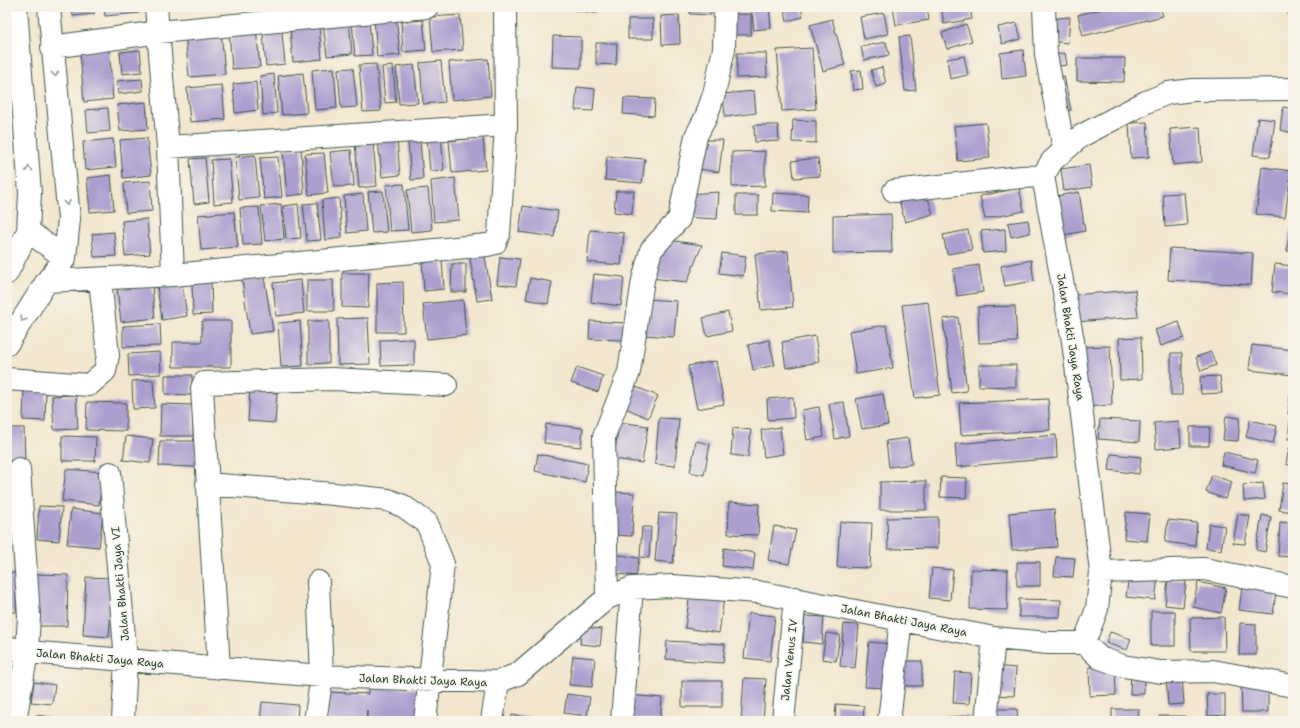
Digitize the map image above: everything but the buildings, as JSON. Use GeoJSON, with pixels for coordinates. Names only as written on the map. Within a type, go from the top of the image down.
{"type":"FeatureCollection","features":[{"type":"Feature","properties":{"kind":"street"},"geometry":{"type":"LineString","coordinates":[[7,273],[12,254],[28,231],[30,193],[16,7]]}},
{"type":"Feature","properties":{"kind":"street"},"geometry":{"type":"LineString","coordinates":[[7,344],[47,281],[65,258],[69,219],[49,7]]}},
{"type":"Feature","properties":{"kind":"street"},"geometry":{"type":"LineString","coordinates":[[156,7],[168,147],[174,275]]}},
{"type":"Feature","properties":{"kind":"street"},"geometry":{"type":"LineString","coordinates":[[52,47],[159,32],[427,7]]}},
{"type":"Feature","properties":{"kind":"street"},"geometry":{"type":"LineString","coordinates":[[47,281],[100,280],[174,275],[495,243],[499,234],[506,125],[504,7]]}},
{"type":"Feature","properties":{"kind":"street"},"geometry":{"type":"LineString","coordinates":[[607,598],[604,436],[629,372],[643,280],[651,250],[679,219],[696,136],[706,117],[724,49],[725,7]]}},
{"type":"Feature","properties":{"kind":"street"},"geometry":{"type":"LineString","coordinates":[[1044,7],[1046,55],[1064,149]]}},
{"type":"Feature","properties":{"kind":"street"},"geometry":{"type":"LineString","coordinates":[[894,191],[1021,177],[1043,176],[1052,161],[1064,149],[1094,129],[1146,102],[1168,93],[1193,90],[1293,89]]}},
{"type":"Feature","properties":{"kind":"street"},"geometry":{"type":"LineString","coordinates":[[168,147],[506,125]]}},
{"type":"Feature","properties":{"kind":"street","name":"Jalan Bhakti Jaya Raya"},"geometry":{"type":"LineString","coordinates":[[17,650],[322,676],[498,682],[518,674],[607,598],[632,588],[680,586],[758,592],[795,598],[994,638],[1056,643],[1084,643],[1097,609],[1101,572],[1073,341],[1043,176]]}},
{"type":"Feature","properties":{"kind":"street"},"geometry":{"type":"LineString","coordinates":[[28,231],[65,258]]}},
{"type":"Feature","properties":{"kind":"street"},"geometry":{"type":"LineString","coordinates":[[7,380],[89,385],[105,371],[108,355],[100,280]]}},
{"type":"Feature","properties":{"kind":"street"},"geometry":{"type":"LineString","coordinates":[[219,668],[207,484],[202,388],[204,383],[333,379],[446,385]]}},
{"type":"Feature","properties":{"kind":"street"},"geometry":{"type":"LineString","coordinates":[[15,721],[17,650],[29,616],[19,469]]}},
{"type":"Feature","properties":{"kind":"street","name":"Jalan Bhakti Jaya VI"},"geometry":{"type":"LineString","coordinates":[[110,473],[126,660],[123,720]]}},
{"type":"Feature","properties":{"kind":"street"},"geometry":{"type":"LineString","coordinates":[[207,484],[334,494],[388,500],[402,506],[427,523],[444,564],[425,721]]}},
{"type":"Feature","properties":{"kind":"street"},"geometry":{"type":"LineString","coordinates":[[1101,572],[1204,569],[1293,587]]}},
{"type":"Feature","properties":{"kind":"street"},"geometry":{"type":"LineString","coordinates":[[316,721],[322,676],[318,582]]}},
{"type":"Feature","properties":{"kind":"street"},"geometry":{"type":"LineString","coordinates":[[622,721],[632,588]]}},
{"type":"Feature","properties":{"kind":"street","name":"Jalan Venus IV"},"geometry":{"type":"LineString","coordinates":[[783,721],[795,598]]}},
{"type":"Feature","properties":{"kind":"street"},"geometry":{"type":"LineString","coordinates":[[889,721],[901,619]]}},
{"type":"Feature","properties":{"kind":"street"},"geometry":{"type":"LineString","coordinates":[[986,721],[994,638]]}},
{"type":"Feature","properties":{"kind":"street"},"geometry":{"type":"LineString","coordinates":[[1084,643],[1100,658],[1123,666],[1161,672],[1213,671],[1293,686]]}},
{"type":"Feature","properties":{"kind":"street"},"geometry":{"type":"LineString","coordinates":[[492,721],[498,682]]}}]}
